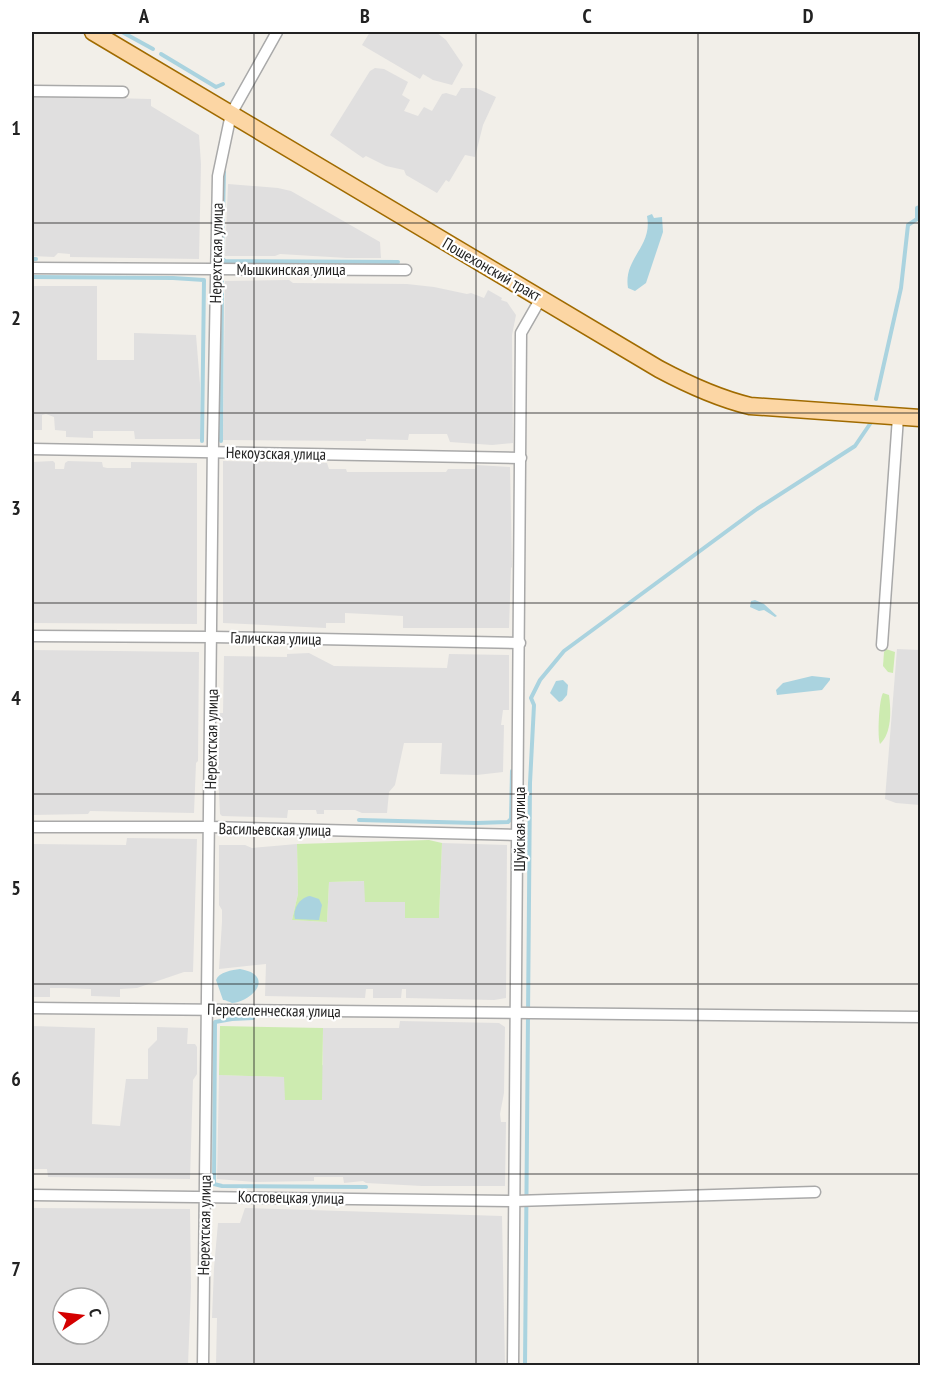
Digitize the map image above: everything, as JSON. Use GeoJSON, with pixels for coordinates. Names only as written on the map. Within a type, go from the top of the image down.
{"type":"FeatureCollection","features":[{"type":"Feature","properties":{"kind":"main road","name":"Пошехонский тракт"},"geometry":{"type":"LineString","coordinates":[[93,32],[659,369],[712,395],[760,407],[921,418]]}},
{"type":"Feature","properties":{"kind":"street","name":"Нерехтская улица"},"geometry":{"type":"LineString","coordinates":[[203,1365],[218,176],[231,114],[277,32]]}},
{"type":"Feature","properties":{"kind":"street"},"geometry":{"type":"LineString","coordinates":[[32,90],[123,92]]}},
{"type":"Feature","properties":{"kind":"street","name":"Мышкинская улица"},"geometry":{"type":"LineString","coordinates":[[32,268],[406,270]]}},
{"type":"Feature","properties":{"kind":"street","name":"Шуйская улица"},"geometry":{"type":"LineString","coordinates":[[513,1365],[522,1200],[524,1013],[519,835],[521,333],[541,298]]}},
{"type":"Feature","properties":{"kind":"street"},"geometry":{"type":"LineString","coordinates":[[882,645],[898,417]]}},
{"type":"Feature","properties":{"kind":"street","name":"Некоузская улица"},"geometry":{"type":"LineString","coordinates":[[32,449],[521,458]]}},
{"type":"Feature","properties":{"kind":"street","name":"Галичская улица"},"geometry":{"type":"LineString","coordinates":[[32,636],[520,643]]}},
{"type":"Feature","properties":{"kind":"street","name":"Васильевская улица"},"geometry":{"type":"LineString","coordinates":[[32,827],[210,827],[519,835]]}},
{"type":"Feature","properties":{"kind":"street","name":"Переселенческая улица"},"geometry":{"type":"LineString","coordinates":[[32,1008],[920,1017]]}},
{"type":"Feature","properties":{"kind":"street","name":"Костовецкая улица"},"geometry":{"type":"LineString","coordinates":[[32,1195],[522,1200],[815,1192]]}},
{"type":"Feature","properties":{"kind":"shaded area"},"geometry":{"type":"Polygon","coordinates":[[[370,32],[436,32],[446,40],[463,65],[452,85],[433,80],[423,74],[420,79],[362,45],[370,32]]]}},
{"type":"Feature","properties":{"kind":"shaded area"},"geometry":{"type":"Polygon","coordinates":[[[375,68],[384,69],[408,82],[402,95],[410,100],[404,111],[418,116],[424,107],[432,111],[442,94],[456,96],[461,88],[476,88],[496,97],[483,125],[475,157],[465,155],[449,182],[446,180],[437,193],[406,175],[404,170],[386,166],[366,156],[363,158],[330,135],[370,71],[375,68]]]}},
{"type":"Feature","properties":{"kind":"shaded area"},"geometry":{"type":"Polygon","coordinates":[[[32,96],[151,99],[151,106],[199,135],[201,164],[199,259],[70,257],[70,254],[58,253],[54,257],[32,256],[32,96]]]}},
{"type":"Feature","properties":{"kind":"shaded area"},"geometry":{"type":"Polygon","coordinates":[[[228,184],[291,191],[380,242],[381,258],[280,254],[275,256],[225,256],[228,184]]]}},
{"type":"Feature","properties":{"kind":"shaded area"},"geometry":{"type":"Polygon","coordinates":[[[289,280],[293,283],[407,284],[471,293],[484,298],[488,290],[502,298],[501,300],[507,302],[516,315],[512,335],[513,443],[492,445],[450,442],[447,434],[409,434],[408,440],[223,440],[225,281],[289,280]]]}},
{"type":"Feature","properties":{"kind":"shaded area"},"geometry":{"type":"Polygon","coordinates":[[[32,286],[97,286],[97,360],[134,360],[134,333],[196,335],[200,384],[200,439],[135,439],[134,431],[93,431],[93,438],[66,437],[66,431],[55,430],[54,417],[46,414],[42,415],[42,430],[32,430],[32,286]]]}},
{"type":"Feature","properties":{"kind":"shaded area"},"geometry":{"type":"Polygon","coordinates":[[[53,461],[55,469],[64,469],[68,461],[102,462],[103,467],[107,468],[131,468],[131,462],[197,463],[197,624],[32,623],[32,462],[53,461]]]}},
{"type":"Feature","properties":{"kind":"shaded area"},"geometry":{"type":"Polygon","coordinates":[[[223,461],[327,463],[329,469],[346,469],[347,472],[446,472],[448,469],[475,469],[476,465],[510,467],[512,567],[509,628],[403,628],[403,616],[345,613],[345,623],[326,623],[326,628],[223,623],[223,461]]]}},
{"type":"Feature","properties":{"kind":"shaded area"},"geometry":{"type":"Polygon","coordinates":[[[897,649],[920,650],[920,805],[896,803],[885,799],[897,649]]]}},
{"type":"Feature","properties":{"kind":"shaded area"},"geometry":{"type":"Polygon","coordinates":[[[32,650],[199,652],[198,761],[196,763],[194,813],[90,811],[88,814],[32,815],[32,650]]]}},
{"type":"Feature","properties":{"kind":"shaded area"},"geometry":{"type":"Polygon","coordinates":[[[309,653],[334,666],[447,668],[449,654],[509,655],[509,710],[503,710],[501,725],[504,725],[503,772],[477,775],[440,774],[442,743],[404,743],[395,785],[389,792],[387,813],[324,810],[324,814],[317,814],[316,810],[288,810],[287,818],[222,816],[220,814],[218,771],[220,713],[223,713],[224,656],[287,657],[287,654],[309,653]]]}},
{"type":"Feature","properties":{"kind":"shaded area"},"geometry":{"type":"Polygon","coordinates":[[[127,838],[197,839],[193,972],[184,972],[137,988],[120,989],[120,997],[91,996],[91,989],[50,988],[50,997],[32,997],[32,844],[126,845],[127,838]]]}},
{"type":"Feature","properties":{"kind":"shaded area"},"geometry":{"type":"Polygon","coordinates":[[[442,843],[507,845],[506,998],[494,1000],[406,998],[406,989],[402,989],[401,998],[373,998],[373,989],[366,989],[365,998],[265,996],[266,964],[219,969],[222,910],[219,905],[219,845],[245,845],[252,848],[297,844],[298,894],[292,920],[327,922],[329,882],[365,881],[439,918],[442,843]]]}},
{"type":"Feature","properties":{"kind":"shaded area"},"geometry":{"type":"Polygon","coordinates":[[[400,1021],[499,1023],[505,1027],[504,1093],[500,1114],[501,1122],[506,1122],[505,1186],[422,1186],[363,1181],[344,1183],[343,1177],[314,1177],[314,1181],[255,1182],[217,1179],[219,1075],[285,1077],[323,1065],[323,1028],[399,1028],[400,1021]]]}},
{"type":"Feature","properties":{"kind":"shaded area"},"geometry":{"type":"Polygon","coordinates":[[[32,1026],[95,1028],[92,1124],[120,1126],[126,1079],[148,1079],[148,1049],[157,1040],[157,1027],[188,1028],[187,1044],[195,1044],[197,1047],[197,1074],[193,1080],[190,1179],[48,1177],[47,1169],[32,1169],[32,1026]]]}},
{"type":"Feature","properties":{"kind":"shaded area"},"geometry":{"type":"Polygon","coordinates":[[[32,1208],[190,1209],[191,1287],[188,1365],[32,1365],[32,1208]]]}},
{"type":"Feature","properties":{"kind":"shaded area"},"geometry":{"type":"Polygon","coordinates":[[[245,1208],[502,1216],[505,1365],[216,1365],[217,1318],[212,1318],[218,1223],[240,1223],[245,1208]]]}},
{"type":"Feature","properties":{"kind":"green space"},"geometry":{"type":"Polygon","coordinates":[[[886,649],[895,652],[893,673],[888,672],[883,666],[886,649]]]}},
{"type":"Feature","properties":{"kind":"green space"},"geometry":{"type":"Polygon","coordinates":[[[883,693],[889,695],[890,714],[887,734],[880,744],[879,718],[883,693]]]}},
{"type":"Feature","properties":{"kind":"green space"},"geometry":{"type":"Polygon","coordinates":[[[429,840],[442,843],[439,918],[405,918],[405,902],[365,902],[364,881],[329,882],[327,922],[292,920],[298,894],[297,844],[429,840]]]}},
{"type":"Feature","properties":{"kind":"green space"},"geometry":{"type":"Polygon","coordinates":[[[220,1026],[323,1028],[322,1100],[285,1100],[284,1077],[219,1075],[220,1026]]]}},
{"type":"Feature","properties":{"kind":"water"},"geometry":{"type":"Polygon","coordinates":[[[652,214],[654,218],[662,217],[663,232],[646,283],[635,291],[628,288],[630,268],[646,236],[647,216],[652,214]]]}},
{"type":"Feature","properties":{"kind":"water"},"geometry":{"type":"Polygon","coordinates":[[[755,600],[764,604],[777,616],[750,607],[751,601],[755,600]]]}},
{"type":"Feature","properties":{"kind":"water"},"geometry":{"type":"Polygon","coordinates":[[[812,676],[830,678],[830,680],[822,690],[777,695],[776,690],[783,683],[812,676]]]}},
{"type":"Feature","properties":{"kind":"water"},"geometry":{"type":"Polygon","coordinates":[[[563,680],[568,685],[567,695],[559,702],[550,693],[556,681],[563,680]]]}},
{"type":"Feature","properties":{"kind":"water"},"geometry":{"type":"Polygon","coordinates":[[[310,896],[319,899],[322,905],[319,920],[295,919],[298,904],[310,896]]]}},
{"type":"Feature","properties":{"kind":"water"},"geometry":{"type":"Polygon","coordinates":[[[240,969],[254,974],[258,979],[257,988],[243,1000],[232,1003],[223,1000],[216,980],[223,973],[240,969]]]}},
{"type":"Feature","properties":{"kind":"waterway"},"geometry":{"type":"LineString","coordinates":[[122,32],[153,49]]}},
{"type":"Feature","properties":{"kind":"waterway"},"geometry":{"type":"LineString","coordinates":[[161,54],[216,87],[223,84]]}},
{"type":"Feature","properties":{"kind":"waterway"},"geometry":{"type":"LineString","coordinates":[[224,172],[222,259],[225,261],[398,262]]}},
{"type":"Feature","properties":{"kind":"waterway"},"geometry":{"type":"LineString","coordinates":[[876,399],[901,288],[908,225],[917,219],[917,208],[920,207]]}},
{"type":"Feature","properties":{"kind":"waterway"},"geometry":{"type":"LineString","coordinates":[[32,277],[204,280],[202,441]]}},
{"type":"Feature","properties":{"kind":"waterway"},"geometry":{"type":"LineString","coordinates":[[221,441],[222,282]]}},
{"type":"Feature","properties":{"kind":"waterway"},"geometry":{"type":"LineString","coordinates":[[525,1366],[530,783],[534,705],[531,698],[540,680],[564,651],[757,509],[855,446],[872,421]]}},
{"type":"Feature","properties":{"kind":"waterway"},"geometry":{"type":"LineString","coordinates":[[359,820],[508,822],[511,819],[512,771]]}},
{"type":"Feature","properties":{"kind":"waterway"},"geometry":{"type":"LineString","coordinates":[[253,1018],[215,1022],[214,1184],[222,1186],[366,1187]]}}]}
